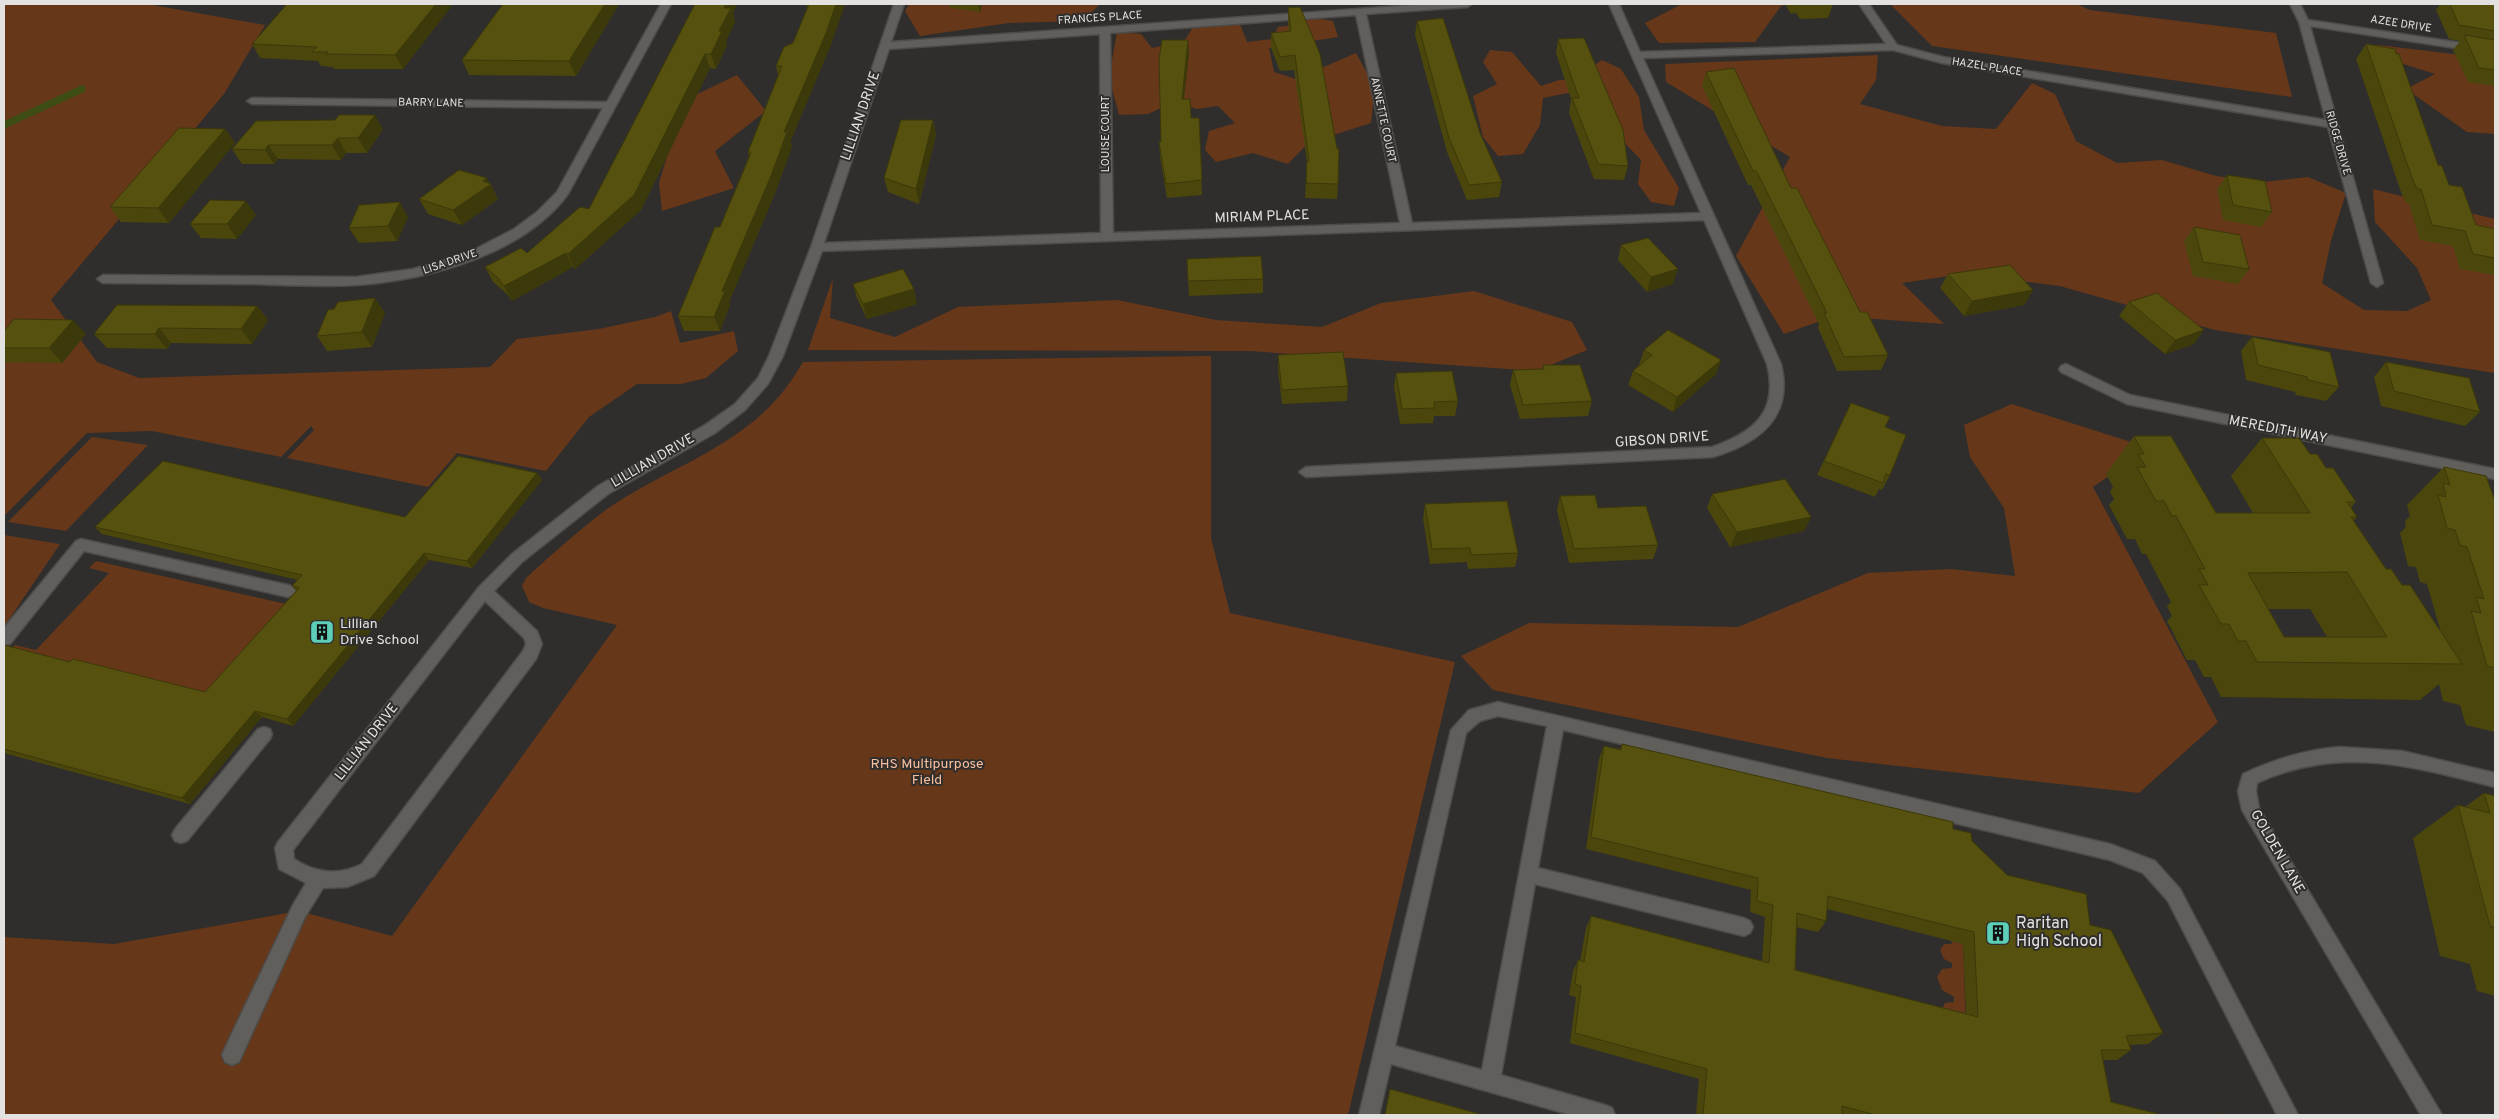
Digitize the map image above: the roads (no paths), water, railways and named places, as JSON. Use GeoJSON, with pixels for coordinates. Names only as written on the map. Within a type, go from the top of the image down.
{"type":"FeatureCollection","features":[{"type":"Feature","properties":{"kind":"street","name":"LISA DRIVE"},"geometry":{"type":"LineString","coordinates":[[103,279],[356,281],[411,275],[461,260],[514,235],[537,219],[553,204],[570,182],[666,4]]}},
{"type":"Feature","properties":{"kind":"street","name":"LILLIAN DRIVE"},"geometry":{"type":"LineString","coordinates":[[318,879],[294,870],[284,863],[284,848],[484,591],[517,558],[603,490],[710,429],[740,407],[754,393],[776,356],[817,247],[899,4]]}},
{"type":"Feature","properties":{"kind":"street","name":"FRANCES PLACE"},"geometry":{"type":"LineString","coordinates":[[885,46],[1467,4]]}},
{"type":"Feature","properties":{"kind":"street","name":"GIBSON DRIVE"},"geometry":{"type":"LineString","coordinates":[[1306,472],[1685,455],[1713,452],[1739,444],[1760,428],[1774,409],[1778,388],[1774,364],[1614,4]]}},
{"type":"Feature","properties":{"kind":"street"},"geometry":{"type":"LineString","coordinates":[[1864,4],[1893,47]]}},
{"type":"Feature","properties":{"kind":"street","name":"RIDGE DRIVE"},"geometry":{"type":"LineString","coordinates":[[2295,4],[2304,22],[2377,283]]}},
{"type":"Feature","properties":{"kind":"street","name":"ANNETTE COURT"},"geometry":{"type":"LineString","coordinates":[[1360,12],[1407,227]]}},
{"type":"Feature","properties":{"kind":"street","name":"AZEE DRIVE"},"geometry":{"type":"LineString","coordinates":[[2304,22],[2495,51]]}},
{"type":"Feature","properties":{"kind":"street","name":"LOUISE COURT"},"geometry":{"type":"LineString","coordinates":[[1106,30],[1107,238]]}},
{"type":"Feature","properties":{"kind":"street","name":"HAZEL PLACE"},"geometry":{"type":"LineString","coordinates":[[1638,55],[1893,47],[1934,58],[2334,125]]}},
{"type":"Feature","properties":{"kind":"street","name":"BARRY LANE"},"geometry":{"type":"LineString","coordinates":[[252,101],[611,105]]}},
{"type":"Feature","properties":{"kind":"street","name":"MIRIAM PLACE"},"geometry":{"type":"LineString","coordinates":[[817,247],[1708,216]]}},
{"type":"Feature","properties":{"kind":"street","name":"MEREDITH WAY"},"geometry":{"type":"LineString","coordinates":[[2066,369],[2127,399],[2495,474]]}},
{"type":"Feature","properties":{"kind":"street"},"geometry":{"type":"LineString","coordinates":[[4,639],[81,544],[288,590]]}},
{"type":"Feature","properties":{"kind":"street"},"geometry":{"type":"LineString","coordinates":[[232,1055],[299,911],[318,879],[341,882],[359,876],[376,862],[530,654],[534,644],[531,635],[484,591]]}},
{"type":"Feature","properties":{"kind":"street"},"geometry":{"type":"LineString","coordinates":[[1369,1115],[1459,730],[1475,715],[1498,709],[1556,721],[2110,852],[2149,867],[2174,895],[2288,1115]]}},
{"type":"Feature","properties":{"kind":"street"},"geometry":{"type":"LineString","coordinates":[[1490,1082],[1556,721]]}},
{"type":"Feature","properties":{"kind":"street"},"geometry":{"type":"LineString","coordinates":[[180,835],[264,734]]}},
{"type":"Feature","properties":{"kind":"street","name":"GOLDEN LANE"},"geometry":{"type":"LineString","coordinates":[[2432,1115],[2251,810],[2247,791],[2249,779],[2263,771],[2292,760],[2338,753],[2378,754],[2426,762],[2495,780]]}},
{"type":"Feature","properties":{"kind":"street"},"geometry":{"type":"LineString","coordinates":[[1528,874],[1744,928]]}},
{"type":"Feature","properties":{"kind":"street"},"geometry":{"type":"LineString","coordinates":[[1384,1052],[1605,1115]]}},
{"type":"Feature","properties":{"kind":"waterway"},"geometry":{"type":"LineString","coordinates":[[4,125],[82,89]]}},
{"type":"Feature","properties":{"kind":"place","name":"Lillian Drive School"},"geometry":{"type":"Point","coordinates":[322,632]}},
{"type":"Feature","properties":{"kind":"place","name":"Raritan High School"},"geometry":{"type":"Point","coordinates":[1998,933]}},
{"type":"Feature","properties":{"kind":"park label","name":"RHS Multipurpose Field"},"geometry":{"type":"Point","coordinates":[927,772]}}]}
